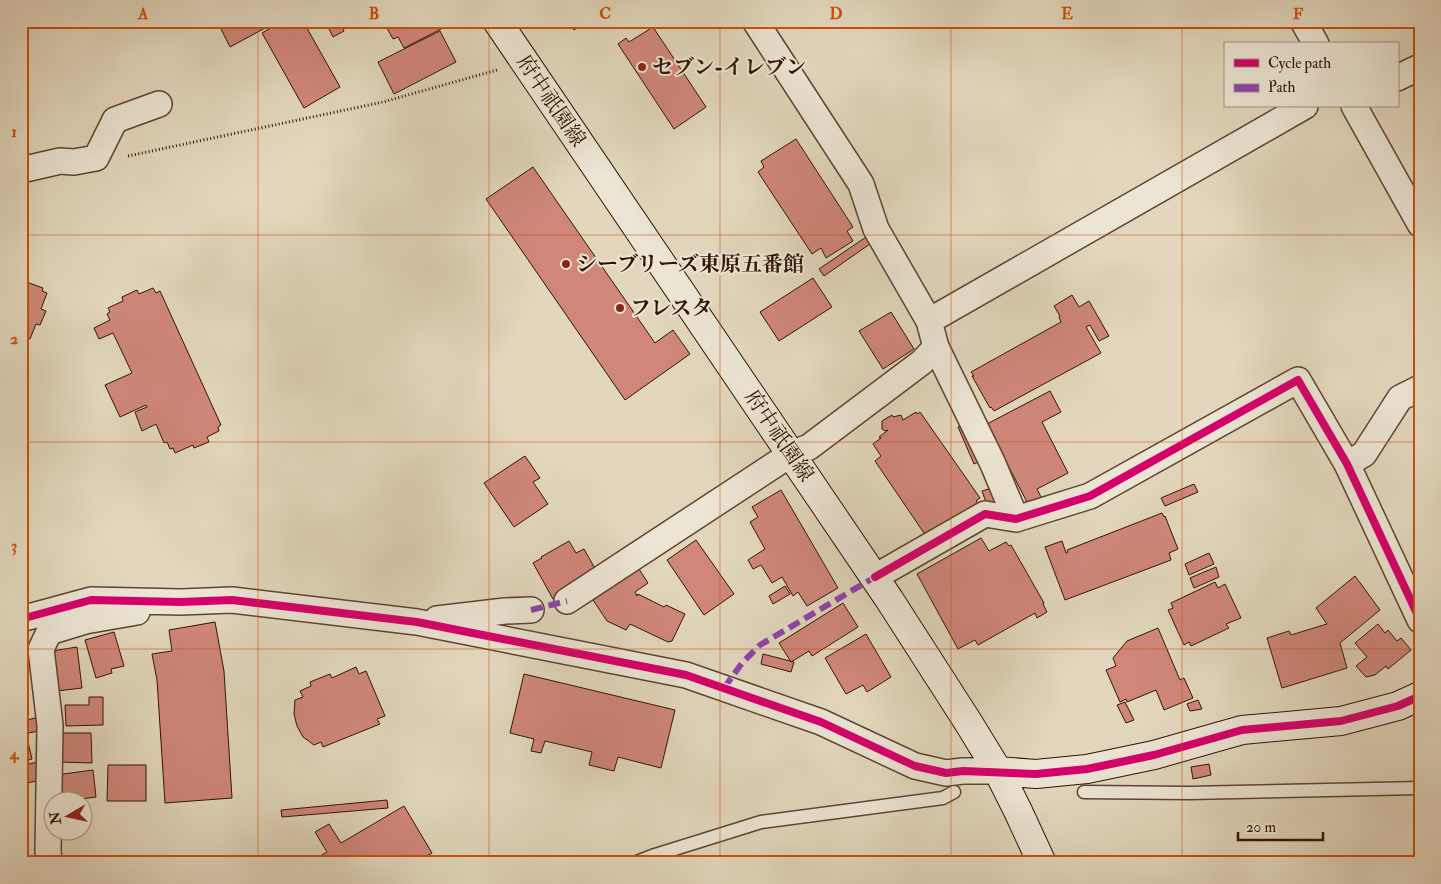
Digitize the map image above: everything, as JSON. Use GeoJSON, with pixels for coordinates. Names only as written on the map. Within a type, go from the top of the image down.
{"type":"FeatureCollection","features":[{"type":"Feature","properties":{"kind":"main road","name":"府中祇園線"},"geometry":{"type":"LineString","coordinates":[[497,21],[875,577],[998,771],[1042,863]]}},
{"type":"Feature","properties":{"kind":"main road"},"geometry":{"type":"LineString","coordinates":[[998,771],[1036,774],[1088,769],[1154,754],[1242,730],[1341,721],[1398,706],[1420,696]]}},
{"type":"Feature","properties":{"kind":"street"},"geometry":{"type":"LineString","coordinates":[[755,21],[862,184],[876,229],[929,321],[936,347],[1016,519]]}},
{"type":"Feature","properties":{"kind":"street"},"geometry":{"type":"LineString","coordinates":[[1303,21],[1315,42]]}},
{"type":"Feature","properties":{"kind":"street"},"geometry":{"type":"LineString","coordinates":[[1398,78],[1420,67]]}},
{"type":"Feature","properties":{"kind":"street"},"geometry":{"type":"LineString","coordinates":[[21,170],[60,161],[74,162],[96,158],[115,120],[159,104]]}},
{"type":"Feature","properties":{"kind":"street"},"geometry":{"type":"LineString","coordinates":[[929,321],[1302,108]]}},
{"type":"Feature","properties":{"kind":"street"},"geometry":{"type":"LineString","coordinates":[[1355,108],[1420,224]]}},
{"type":"Feature","properties":{"kind":"street"},"geometry":{"type":"LineString","coordinates":[[567,601],[791,454],[809,447],[922,362],[936,347]]}},
{"type":"Feature","properties":{"kind":"street"},"geometry":{"type":"LineString","coordinates":[[875,577],[985,514],[1016,519],[1090,496],[1298,380],[1347,464],[1420,620]]}},
{"type":"Feature","properties":{"kind":"street"},"geometry":{"type":"LineString","coordinates":[[1347,464],[1364,454],[1400,398],[1420,388]]}},
{"type":"Feature","properties":{"kind":"street"},"geometry":{"type":"LineString","coordinates":[[22,618],[91,600],[181,602],[232,600],[417,622],[686,675],[821,722],[916,766],[946,773],[998,771]]}},
{"type":"Feature","properties":{"kind":"street"},"geometry":{"type":"LineString","coordinates":[[49,863],[50,725],[41,649],[49,632],[85,621],[181,602]]}},
{"type":"Feature","properties":{"kind":"street"},"geometry":{"type":"LineString","coordinates":[[417,622],[505,611],[531,610]]}},
{"type":"Feature","properties":{"kind":"lane"},"geometry":{"type":"LineString","coordinates":[[1084,792],[1189,793],[1420,788]]}},
{"type":"Feature","properties":{"kind":"lane"},"geometry":{"type":"LineString","coordinates":[[634,863],[761,822],[943,798],[954,792]]}},
{"type":"Feature","properties":{"kind":"path"},"geometry":{"type":"LineString","coordinates":[[96,158],[105,161],[384,102],[500,69]]}},
{"type":"Feature","properties":{"kind":"building"},"geometry":{"type":"Polygon","coordinates":[[[217,21],[278,21],[230,47],[217,21]]]}},
{"type":"Feature","properties":{"kind":"building"},"geometry":{"type":"Polygon","coordinates":[[[283,21],[303,21],[340,87],[304,108],[262,33],[283,21]]]}},
{"type":"Feature","properties":{"kind":"building"},"geometry":{"type":"Polygon","coordinates":[[[325,21],[339,21],[344,31],[333,37],[325,21]]]}},
{"type":"Feature","properties":{"kind":"building"},"geometry":{"type":"Polygon","coordinates":[[[383,21],[440,21],[443,28],[404,48],[398,37],[393,39],[383,21]]]}},
{"type":"Feature","properties":{"kind":"building"},"geometry":{"type":"Polygon","coordinates":[[[568,21],[586,21],[574,30],[568,21]]]}},
{"type":"Feature","properties":{"kind":"building"},"geometry":{"type":"Polygon","coordinates":[[[653,27],[706,107],[674,129],[618,44],[626,38],[629,42],[653,27]]]}},
{"type":"Feature","properties":{"kind":"building"},"geometry":{"type":"Polygon","coordinates":[[[440,31],[456,62],[394,94],[378,62],[440,31]]]}},
{"type":"Feature","properties":{"kind":"building"},"geometry":{"type":"Polygon","coordinates":[[[796,139],[853,227],[847,231],[853,241],[826,258],[821,248],[812,254],[758,172],[764,167],[761,161],[796,139]]]}},
{"type":"Feature","properties":{"kind":"building","name":"シーブリーズ東原五番館"},"geometry":{"type":"Polygon","coordinates":[[[533,167],[655,343],[673,330],[690,354],[625,400],[486,199],[533,167]]]}},
{"type":"Feature","properties":{"kind":"building"},"geometry":{"type":"Polygon","coordinates":[[[866,237],[870,244],[824,276],[819,269],[866,237]]]}},
{"type":"Feature","properties":{"kind":"building"},"geometry":{"type":"Polygon","coordinates":[[[813,278],[832,307],[779,341],[760,312],[813,278]]]}},
{"type":"Feature","properties":{"kind":"building"},"geometry":{"type":"Polygon","coordinates":[[[21,280],[43,288],[42,291],[47,293],[41,309],[46,311],[40,325],[36,324],[30,339],[26,338],[25,340],[21,339],[21,280]]]}},
{"type":"Feature","properties":{"kind":"building"},"geometry":{"type":"Polygon","coordinates":[[[153,288],[156,293],[160,291],[221,425],[218,427],[219,431],[207,437],[209,442],[194,448],[193,445],[175,453],[173,448],[170,449],[167,442],[164,443],[156,424],[142,431],[135,412],[147,407],[146,405],[120,417],[105,385],[132,373],[113,333],[99,339],[94,328],[110,320],[107,314],[110,312],[108,308],[123,301],[122,297],[137,290],[139,294],[153,288]]]}},
{"type":"Feature","properties":{"kind":"building"},"geometry":{"type":"Polygon","coordinates":[[[1072,295],[1079,307],[1089,301],[1109,336],[1099,341],[1090,325],[1086,327],[1101,353],[994,411],[990,408],[971,372],[1061,322],[1054,306],[1072,295]]]}},
{"type":"Feature","properties":{"kind":"building"},"geometry":{"type":"Polygon","coordinates":[[[891,312],[914,349],[883,369],[859,331],[891,312]]]}},
{"type":"Feature","properties":{"kind":"building"},"geometry":{"type":"Polygon","coordinates":[[[1050,391],[1061,412],[1042,422],[1068,473],[1037,489],[1041,497],[1028,504],[985,425],[1050,391]]]}},
{"type":"Feature","properties":{"kind":"building"},"geometry":{"type":"Polygon","coordinates":[[[916,412],[917,414],[920,412],[980,498],[976,501],[978,503],[926,536],[875,461],[881,456],[873,444],[888,430],[882,429],[882,421],[892,415],[893,417],[901,415],[903,420],[916,412]]]}},
{"type":"Feature","properties":{"kind":"building"},"geometry":{"type":"Polygon","coordinates":[[[968,423],[984,459],[974,464],[958,427],[968,423]]]}},
{"type":"Feature","properties":{"kind":"building"},"geometry":{"type":"Polygon","coordinates":[[[525,456],[540,478],[533,482],[548,504],[514,527],[484,483],[525,456]]]}},
{"type":"Feature","properties":{"kind":"building"},"geometry":{"type":"Polygon","coordinates":[[[1194,484],[1198,492],[1165,506],[1161,498],[1194,484]]]}},
{"type":"Feature","properties":{"kind":"building"},"geometry":{"type":"Polygon","coordinates":[[[995,487],[1000,500],[987,505],[982,491],[995,487]]]}},
{"type":"Feature","properties":{"kind":"building"},"geometry":{"type":"Polygon","coordinates":[[[781,490],[838,588],[807,606],[798,592],[793,596],[782,577],[772,583],[761,565],[753,569],[748,560],[765,549],[750,522],[758,517],[752,507],[781,490]]]}},
{"type":"Feature","properties":{"kind":"building"},"geometry":{"type":"Polygon","coordinates":[[[1162,513],[1165,516],[1178,549],[1169,553],[1171,560],[1065,600],[1045,547],[1062,541],[1066,553],[1068,552],[1067,550],[1162,513]]]}},
{"type":"Feature","properties":{"kind":"building"},"geometry":{"type":"Polygon","coordinates":[[[981,538],[989,551],[1006,542],[1009,546],[1011,545],[1044,603],[1047,612],[1037,618],[1035,613],[978,645],[975,640],[958,649],[917,574],[981,538]]]}},
{"type":"Feature","properties":{"kind":"building"},"geometry":{"type":"Polygon","coordinates":[[[696,540],[734,594],[704,615],[667,560],[696,540]]]}},
{"type":"Feature","properties":{"kind":"building"},"geometry":{"type":"Polygon","coordinates":[[[569,541],[576,553],[584,549],[597,572],[592,577],[553,599],[533,563],[569,541]]]}},
{"type":"Feature","properties":{"kind":"building"},"geometry":{"type":"Polygon","coordinates":[[[1209,553],[1214,564],[1189,575],[1185,564],[1209,553]]]}},
{"type":"Feature","properties":{"kind":"building"},"geometry":{"type":"Polygon","coordinates":[[[1216,567],[1219,577],[1194,588],[1190,578],[1216,567]]]}},
{"type":"Feature","properties":{"kind":"building"},"geometry":{"type":"Polygon","coordinates":[[[639,569],[648,583],[635,592],[637,596],[638,594],[664,607],[666,605],[685,614],[672,641],[668,642],[630,624],[626,630],[607,621],[593,600],[639,569]]]}},
{"type":"Feature","properties":{"kind":"building"},"geometry":{"type":"Polygon","coordinates":[[[1355,576],[1380,610],[1340,643],[1347,668],[1282,688],[1267,638],[1289,631],[1291,635],[1327,624],[1316,608],[1355,576]]]}},
{"type":"Feature","properties":{"kind":"building"},"geometry":{"type":"Polygon","coordinates":[[[1215,582],[1218,588],[1225,584],[1241,618],[1226,624],[1229,628],[1191,646],[1189,642],[1184,645],[1168,610],[1173,608],[1171,603],[1215,582]]]}},
{"type":"Feature","properties":{"kind":"building"},"geometry":{"type":"Polygon","coordinates":[[[785,586],[790,594],[773,604],[769,596],[785,586]]]}},
{"type":"Feature","properties":{"kind":"building"},"geometry":{"type":"Polygon","coordinates":[[[843,603],[858,627],[812,656],[809,651],[791,662],[779,643],[843,603]]]}},
{"type":"Feature","properties":{"kind":"building"},"geometry":{"type":"Polygon","coordinates":[[[215,622],[224,671],[232,798],[165,803],[157,680],[152,654],[172,651],[169,630],[215,622]]]}},
{"type":"Feature","properties":{"kind":"building"},"geometry":{"type":"Polygon","coordinates":[[[1378,624],[1385,633],[1388,630],[1397,641],[1401,638],[1411,650],[1388,669],[1386,666],[1375,675],[1366,677],[1356,666],[1367,657],[1355,643],[1378,624]]]}},
{"type":"Feature","properties":{"kind":"building"},"geometry":{"type":"Polygon","coordinates":[[[1158,628],[1180,680],[1184,678],[1193,698],[1164,710],[1156,690],[1127,702],[1126,699],[1120,702],[1106,670],[1116,666],[1113,658],[1127,641],[1158,628]]]}},
{"type":"Feature","properties":{"kind":"building"},"geometry":{"type":"Polygon","coordinates":[[[114,632],[124,666],[111,669],[112,673],[96,678],[85,640],[114,632]]]}},
{"type":"Feature","properties":{"kind":"building"},"geometry":{"type":"Polygon","coordinates":[[[866,634],[891,677],[867,692],[863,685],[846,694],[825,658],[866,634]]]}},
{"type":"Feature","properties":{"kind":"building"},"geometry":{"type":"Polygon","coordinates":[[[77,647],[82,688],[57,691],[52,651],[77,647]]]}},
{"type":"Feature","properties":{"kind":"building"},"geometry":{"type":"Polygon","coordinates":[[[763,654],[794,662],[791,672],[761,664],[763,654]]]}},
{"type":"Feature","properties":{"kind":"building"},"geometry":{"type":"Polygon","coordinates":[[[356,667],[359,674],[366,671],[385,716],[377,719],[380,724],[323,747],[321,742],[314,745],[303,737],[297,726],[294,714],[295,700],[303,697],[300,691],[311,686],[310,682],[330,674],[332,678],[356,667]]]}},
{"type":"Feature","properties":{"kind":"building"},"geometry":{"type":"Polygon","coordinates":[[[524,674],[675,710],[661,768],[618,757],[614,771],[589,765],[592,752],[545,741],[541,753],[531,751],[534,739],[510,733],[524,674]]]}},
{"type":"Feature","properties":{"kind":"building"},"geometry":{"type":"Polygon","coordinates":[[[89,697],[103,697],[103,725],[66,726],[65,705],[89,705],[89,697]]]}},
{"type":"Feature","properties":{"kind":"building"},"geometry":{"type":"Polygon","coordinates":[[[1198,700],[1202,709],[1190,711],[1187,704],[1198,700]]]}},
{"type":"Feature","properties":{"kind":"building"},"geometry":{"type":"Polygon","coordinates":[[[1125,702],[1134,720],[1126,723],[1117,705],[1125,702]]]}},
{"type":"Feature","properties":{"kind":"building"},"geometry":{"type":"Polygon","coordinates":[[[38,717],[39,731],[23,734],[21,722],[38,717]]]}},
{"type":"Feature","properties":{"kind":"building"},"geometry":{"type":"Polygon","coordinates":[[[60,733],[91,733],[92,763],[60,762],[60,733]]]}},
{"type":"Feature","properties":{"kind":"building"},"geometry":{"type":"Polygon","coordinates":[[[26,734],[32,759],[21,762],[21,735],[26,734]]]}},
{"type":"Feature","properties":{"kind":"building"},"geometry":{"type":"Polygon","coordinates":[[[38,762],[37,781],[27,783],[24,765],[38,762]]]}},
{"type":"Feature","properties":{"kind":"building"},"geometry":{"type":"Polygon","coordinates":[[[1209,764],[1211,775],[1193,779],[1191,767],[1209,764]]]}},
{"type":"Feature","properties":{"kind":"building"},"geometry":{"type":"Polygon","coordinates":[[[108,765],[146,765],[146,801],[107,801],[108,765]]]}},
{"type":"Feature","properties":{"kind":"building"},"geometry":{"type":"Polygon","coordinates":[[[93,770],[96,797],[92,798],[92,792],[59,792],[56,775],[93,770]]]}},
{"type":"Feature","properties":{"kind":"building"},"geometry":{"type":"Polygon","coordinates":[[[387,800],[388,808],[282,817],[281,810],[387,800]]]}},
{"type":"Feature","properties":{"kind":"building"},"geometry":{"type":"Polygon","coordinates":[[[404,806],[432,853],[415,863],[308,863],[327,852],[315,832],[329,824],[341,843],[404,806]]]}},
{"type":"Feature","properties":{"kind":"marked path"},"geometry":{"type":"LineString","coordinates":[[724,688],[742,663],[760,645],[875,577]]}},
{"type":"Feature","properties":{"kind":"marked path"},"geometry":{"type":"LineString","coordinates":[[531,610],[567,601]]}},
{"type":"Feature","properties":{"kind":"cycle path"},"geometry":{"type":"LineString","coordinates":[[875,577],[985,514],[1016,519],[1090,496],[1298,380],[1347,464],[1420,620]]}},
{"type":"Feature","properties":{"kind":"cycle path"},"geometry":{"type":"LineString","coordinates":[[21,619],[91,600],[181,602],[232,600],[417,622],[686,675],[821,722],[915,766],[946,773],[963,771],[1036,774],[1087,769],[1154,755],[1242,730],[1341,721],[1398,706],[1420,696]]}},
{"type":"Feature","properties":{"kind":"place","name":"セブン-イレブン"},"geometry":{"type":"Point","coordinates":[642,67]}},
{"type":"Feature","properties":{"kind":"place","name":"シーブリーズ東原五番館"},"geometry":{"type":"Point","coordinates":[566,264]}},
{"type":"Feature","properties":{"kind":"place","name":"フレスタ"},"geometry":{"type":"Point","coordinates":[620,308]}}]}
